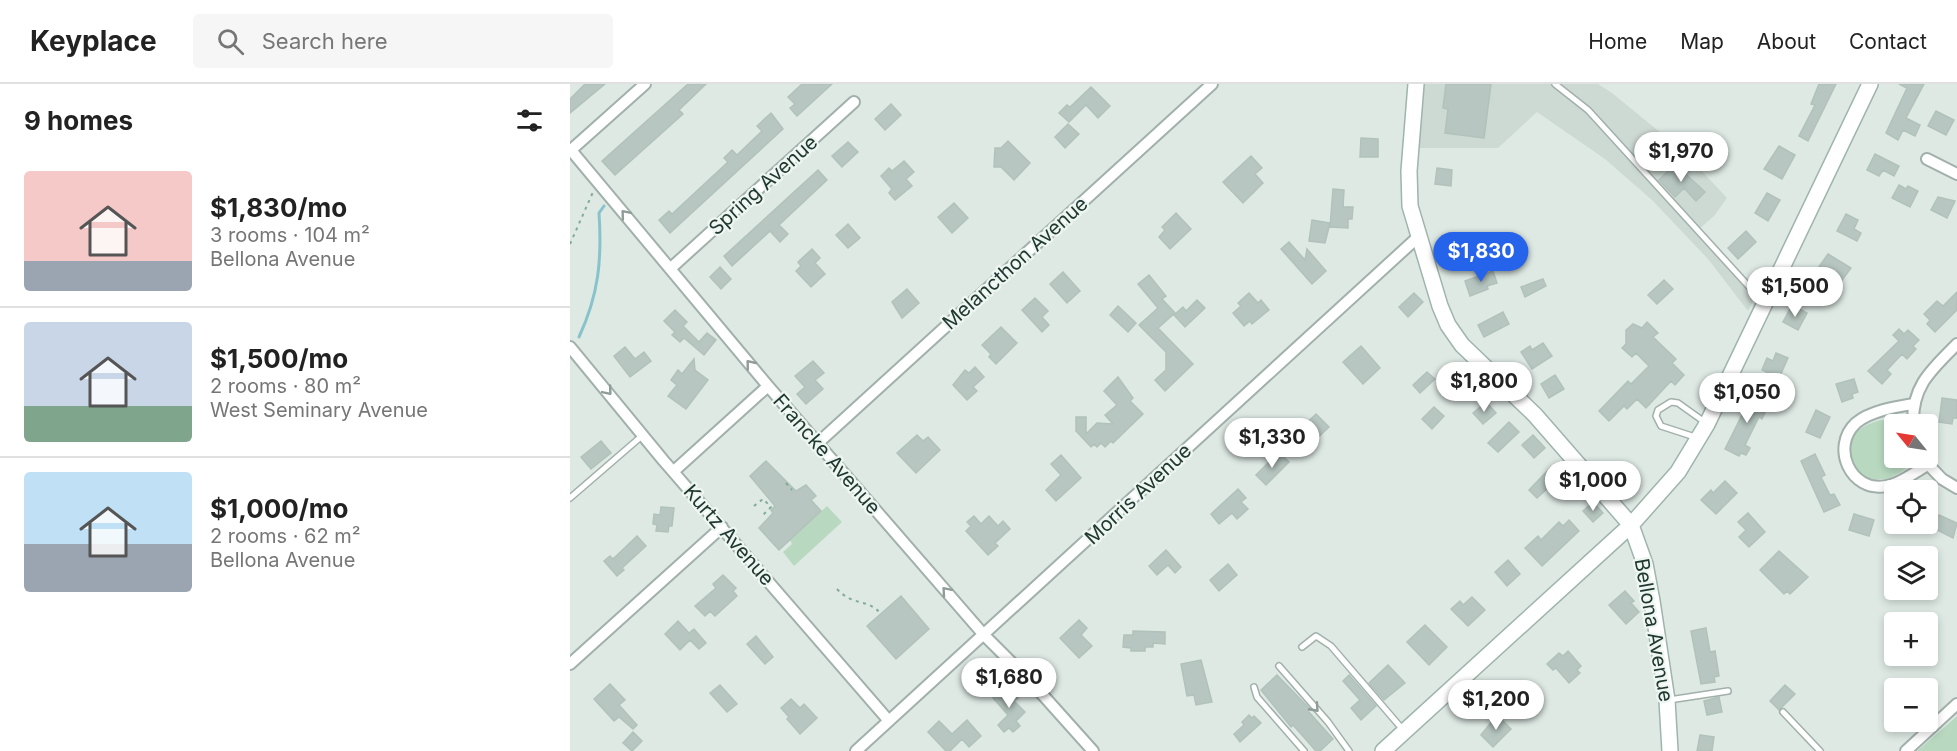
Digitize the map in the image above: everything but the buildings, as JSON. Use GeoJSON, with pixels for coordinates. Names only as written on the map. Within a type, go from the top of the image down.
{"type":"FeatureCollection","features":[{"type":"Feature","properties":{"kind":"main road","name":"Bellona Avenue"},"geometry":{"type":"LineString","coordinates":[[1416,84],[1408,189],[1418,237],[1440,306],[1455,335],[1542,422],[1631,525],[1645,564],[1667,700],[1670,751]]}},
{"type":"Feature","properties":{"kind":"main road"},"geometry":{"type":"LineString","coordinates":[[1383,751],[1631,525],[1668,485],[1707,424],[1870,84]]}},
{"type":"Feature","properties":{"kind":"street"},"geometry":{"type":"LineString","coordinates":[[571,149],[645,84]]}},
{"type":"Feature","properties":{"kind":"street","name":"Melancthon Avenue"},"geometry":{"type":"LineString","coordinates":[[819,442],[1212,84]]}},
{"type":"Feature","properties":{"kind":"street","name":"Spring Avenue"},"geometry":{"type":"LineString","coordinates":[[671,268],[854,102]]}},
{"type":"Feature","properties":{"kind":"street","name":"Francke Avenue"},"geometry":{"type":"LineString","coordinates":[[571,149],[768,386],[819,442],[984,635],[1033,684],[1093,751]]}},
{"type":"Feature","properties":{"kind":"street"},"geometry":{"type":"LineString","coordinates":[[1928,159],[1957,174]]}},
{"type":"Feature","properties":{"kind":"street","name":"Morris Avenue"},"geometry":{"type":"LineString","coordinates":[[856,751],[1418,237]]}},
{"type":"Feature","properties":{"kind":"street"},"geometry":{"type":"LineString","coordinates":[[1913,414],[1913,404],[1923,381],[1957,344]]}},
{"type":"Feature","properties":{"kind":"street","name":"Kurtz Avenue"},"geometry":{"type":"LineString","coordinates":[[570,347],[889,722]]}},
{"type":"Feature","properties":{"kind":"street"},"geometry":{"type":"LineString","coordinates":[[674,471],[768,386]]}},
{"type":"Feature","properties":{"kind":"street"},"geometry":{"type":"LineString","coordinates":[[1913,404],[1862,419],[1848,433],[1843,454],[1853,475],[1873,486],[1894,484],[1916,468]]}},
{"type":"Feature","properties":{"kind":"street"},"geometry":{"type":"LineString","coordinates":[[1933,468],[1957,488]]}},
{"type":"Feature","properties":{"kind":"street"},"geometry":{"type":"LineString","coordinates":[[570,664],[722,527]]}},
{"type":"Feature","properties":{"kind":"street"},"geometry":{"type":"LineString","coordinates":[[1906,751],[1957,704]]}},
{"type":"Feature","properties":{"kind":"lane"},"geometry":{"type":"LineString","coordinates":[[1555,84],[1595,117],[1764,303]]}},
{"type":"Feature","properties":{"kind":"lane"},"geometry":{"type":"LineString","coordinates":[[1699,439],[1661,426],[1657,420],[1658,410],[1671,402],[1678,404],[1707,424]]}},
{"type":"Feature","properties":{"kind":"lane"},"geometry":{"type":"LineString","coordinates":[[570,498],[644,435]]}},
{"type":"Feature","properties":{"kind":"lane"},"geometry":{"type":"LineString","coordinates":[[1302,647],[1316,636],[1331,646],[1405,732]]}},
{"type":"Feature","properties":{"kind":"lane"},"geometry":{"type":"LineString","coordinates":[[1279,666],[1328,722],[1349,751]]}},
{"type":"Feature","properties":{"kind":"lane"},"geometry":{"type":"LineString","coordinates":[[1254,687],[1257,697],[1304,751]]}},
{"type":"Feature","properties":{"kind":"lane"},"geometry":{"type":"LineString","coordinates":[[1667,700],[1728,691]]}},
{"type":"Feature","properties":{"kind":"lane"},"geometry":{"type":"LineString","coordinates":[[1783,712],[1820,751]]}},
{"type":"Feature","properties":{"kind":"path"},"geometry":{"type":"LineString","coordinates":[[570,244],[586,204],[600,184]]}},
{"type":"Feature","properties":{"kind":"path"},"geometry":{"type":"LineString","coordinates":[[786,483],[792,490]]}},
{"type":"Feature","properties":{"kind":"path"},"geometry":{"type":"LineString","coordinates":[[754,506],[763,499],[773,506],[763,515]]}},
{"type":"Feature","properties":{"kind":"path"},"geometry":{"type":"LineString","coordinates":[[837,589],[847,599],[873,606],[881,614]]}},
{"type":"Feature","properties":{"kind":"shaded area"},"geometry":{"type":"Polygon","coordinates":[[[1422,84],[1598,84],[1612,93],[1683,151],[1727,198],[1714,216],[1699,229],[1757,293],[1748,311],[1708,259],[1652,200],[1605,159],[1537,112],[1498,148],[1417,148],[1422,84]]]}},
{"type":"Feature","properties":{"kind":"green space"},"geometry":{"type":"Polygon","coordinates":[[[1884,421],[1884,468],[1904,468],[1893,476],[1876,479],[1861,474],[1852,463],[1849,449],[1854,435],[1869,424],[1884,421]]]}},
{"type":"Feature","properties":{"kind":"green space"},"geometry":{"type":"Polygon","coordinates":[[[827,506],[842,522],[794,566],[783,552],[792,544],[790,540],[827,506]]]}},
{"type":"Feature","properties":{"kind":"green space"},"geometry":{"type":"Polygon","coordinates":[[[1957,716],[1957,751],[1917,751],[1957,716]]]}},
{"type":"Feature","properties":{"kind":"waterway"},"geometry":{"type":"LineString","coordinates":[[579,337],[591,306],[598,276],[599,213],[604,206]]}}]}
